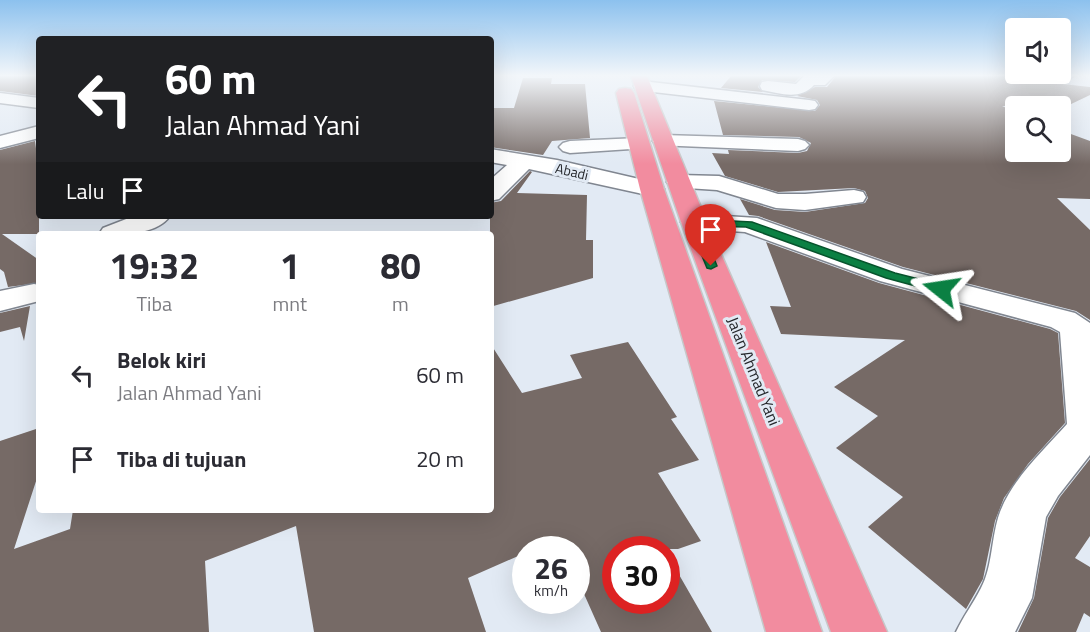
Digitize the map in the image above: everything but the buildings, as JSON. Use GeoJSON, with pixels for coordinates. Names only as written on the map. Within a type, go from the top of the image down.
{"type":"FeatureCollection","features":[{"type":"Feature","properties":{"kind":"highway","name":"Jalan Ahmad Yani"},"geometry":{"type":"LineString","coordinates":[[641,105],[666,186],[786,629]]}},
{"type":"Feature","properties":{"kind":"highway","name":"Jalan Ahmad Yani"},"geometry":{"type":"LineString","coordinates":[[666,186],[694,222],[859,632]]}},
{"type":"Feature","properties":{"kind":"street"},"geometry":{"type":"LineString","coordinates":[[0,142],[36,133]]}},
{"type":"Feature","properties":{"kind":"street"},"geometry":{"type":"LineString","coordinates":[[570,147],[651,143],[798,145]]}},
{"type":"Feature","properties":{"kind":"street","name":"Abadi"},"geometry":{"type":"LineString","coordinates":[[494,156],[666,186],[719,183],[776,201],[805,202],[854,197]]}},
{"type":"Feature","properties":{"kind":"street"},"geometry":{"type":"LineString","coordinates":[[494,190],[524,161]]}},
{"type":"Feature","properties":{"kind":"street"},"geometry":{"type":"LineString","coordinates":[[120,231],[150,219]]}},
{"type":"Feature","properties":{"kind":"street"},"geometry":{"type":"LineString","coordinates":[[694,222],[748,224],[891,275],[1064,320],[1076,327],[1089,420],[1086,430],[1042,483],[1023,513],[1006,598],[984,632]]}},
{"type":"Feature","properties":{"kind":"street"},"geometry":{"type":"LineString","coordinates":[[0,301],[34,293]]}},
{"type":"Feature","properties":{"kind":"route"},"geometry":{"type":"LineString","coordinates":[[711,266],[694,222],[748,224],[891,275],[941,289]]}}]}
